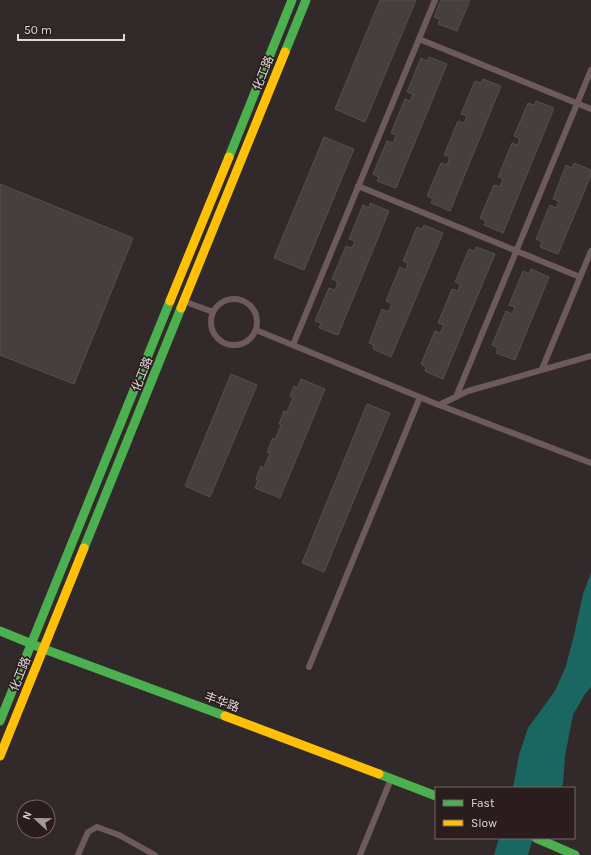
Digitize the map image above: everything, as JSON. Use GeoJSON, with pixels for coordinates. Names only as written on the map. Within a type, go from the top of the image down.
{"type":"FeatureCollection","features":[{"type":"Feature","properties":{"kind":"main road","name":"化工路"},"geometry":{"type":"LineString","coordinates":[[0,721],[292,0]]}},
{"type":"Feature","properties":{"kind":"main road","name":"化工路"},"geometry":{"type":"LineString","coordinates":[[0,756],[306,0]]}},
{"type":"Feature","properties":{"kind":"main road","name":"丰华路"},"geometry":{"type":"LineString","coordinates":[[0,631],[44,649],[435,796]]}},
{"type":"Feature","properties":{"kind":"main road"},"geometry":{"type":"LineString","coordinates":[[538,839],[575,855]]}},
{"type":"Feature","properties":{"kind":"lane"},"geometry":{"type":"LineString","coordinates":[[293,345],[435,0]]}},
{"type":"Feature","properties":{"kind":"lane"},"geometry":{"type":"LineString","coordinates":[[419,39],[591,109]]}},
{"type":"Feature","properties":{"kind":"lane"},"geometry":{"type":"LineString","coordinates":[[456,397],[591,70]]}},
{"type":"Feature","properties":{"kind":"lane"},"geometry":{"type":"LineString","coordinates":[[358,186],[580,277]]}},
{"type":"Feature","properties":{"kind":"lane"},"geometry":{"type":"LineString","coordinates":[[542,369],[591,251]]}},
{"type":"Feature","properties":{"kind":"lane"},"geometry":{"type":"LineString","coordinates":[[230,298],[238,299],[244,301],[253,308],[257,320],[256,330],[251,338],[240,345],[233,346],[226,344],[215,336],[210,324],[211,317],[218,304],[230,298]]}},
{"type":"Feature","properties":{"kind":"lane"},"geometry":{"type":"LineString","coordinates":[[184,301],[213,312]]}},
{"type":"Feature","properties":{"kind":"lane"},"geometry":{"type":"LineString","coordinates":[[256,330],[439,405],[591,463]]}},
{"type":"Feature","properties":{"kind":"lane"},"geometry":{"type":"LineString","coordinates":[[439,405],[468,391],[591,356]]}},
{"type":"Feature","properties":{"kind":"lane"},"geometry":{"type":"LineString","coordinates":[[309,667],[420,397]]}},
{"type":"Feature","properties":{"kind":"lane"},"geometry":{"type":"LineString","coordinates":[[360,855],[391,778]]}},
{"type":"Feature","properties":{"kind":"lane"},"geometry":{"type":"LineString","coordinates":[[78,855],[88,832],[97,827],[119,835],[155,855]]}},
{"type":"Feature","properties":{"kind":"water"},"geometry":{"type":"Polygon","coordinates":[[[591,573],[591,687],[585,694],[573,715],[565,756],[563,784],[562,787],[513,787],[519,755],[528,728],[555,691],[566,666],[583,594],[591,573]]]}},
{"type":"Feature","properties":{"kind":"water"},"geometry":{"type":"Polygon","coordinates":[[[499,839],[533,839],[528,855],[494,855],[499,839]]]}},
{"type":"Feature","properties":{"kind":"building"},"geometry":{"type":"Polygon","coordinates":[[[380,0],[416,0],[365,122],[335,109],[380,0]]]}},
{"type":"Feature","properties":{"kind":"building"},"geometry":{"type":"Polygon","coordinates":[[[441,0],[470,0],[457,31],[438,24],[440,19],[434,17],[441,0]]]}},
{"type":"Feature","properties":{"kind":"building"},"geometry":{"type":"Polygon","coordinates":[[[429,57],[447,64],[396,188],[377,181],[379,177],[373,174],[387,141],[393,143],[396,135],[391,133],[405,99],[410,101],[413,94],[407,92],[421,58],[427,61],[429,57]]]}},
{"type":"Feature","properties":{"kind":"building"},"geometry":{"type":"Polygon","coordinates":[[[483,79],[501,86],[450,211],[431,203],[433,199],[427,196],[441,163],[447,165],[450,157],[444,155],[458,121],[464,123],[467,116],[461,114],[475,81],[481,83],[483,79]]]}},
{"type":"Feature","properties":{"kind":"building"},"geometry":{"type":"Polygon","coordinates":[[[536,101],[554,108],[503,233],[484,225],[486,221],[480,218],[494,185],[500,187],[503,179],[498,177],[512,143],[517,145],[520,139],[514,136],[528,103],[534,105],[536,101]]]}},
{"type":"Feature","properties":{"kind":"building"},"geometry":{"type":"Polygon","coordinates":[[[324,137],[354,149],[304,270],[274,258],[324,137]]]}},
{"type":"Feature","properties":{"kind":"building"},"geometry":{"type":"Polygon","coordinates":[[[574,163],[591,170],[591,175],[558,254],[540,247],[542,242],[536,239],[550,205],[556,208],[559,201],[553,199],[566,165],[572,168],[574,163]]]}},
{"type":"Feature","properties":{"kind":"building"},"geometry":{"type":"Polygon","coordinates":[[[0,184],[133,238],[74,384],[0,355],[0,184]]]}},
{"type":"Feature","properties":{"kind":"building"},"geometry":{"type":"Polygon","coordinates":[[[370,203],[389,211],[338,335],[319,328],[321,323],[315,321],[329,288],[335,290],[338,282],[332,279],[346,246],[352,248],[355,241],[349,239],[363,205],[369,208],[370,203]]]}},
{"type":"Feature","properties":{"kind":"building"},"geometry":{"type":"Polygon","coordinates":[[[424,225],[443,233],[391,357],[373,349],[374,345],[369,343],[382,309],[388,312],[392,304],[386,301],[400,267],[406,270],[408,263],[403,261],[417,227],[422,229],[424,225]]]}},
{"type":"Feature","properties":{"kind":"building"},"geometry":{"type":"Polygon","coordinates":[[[476,247],[495,254],[443,379],[425,371],[426,367],[421,364],[435,331],[440,333],[444,325],[438,323],[452,289],[458,291],[460,284],[455,282],[469,249],[474,251],[476,247]]]}},
{"type":"Feature","properties":{"kind":"building"},"geometry":{"type":"Polygon","coordinates":[[[531,269],[549,277],[515,360],[496,353],[498,348],[492,345],[506,311],[512,314],[515,307],[509,305],[523,271],[529,274],[531,269]]]}},
{"type":"Feature","properties":{"kind":"building"},"geometry":{"type":"Polygon","coordinates":[[[231,374],[257,385],[210,497],[185,486],[231,374]]]}},
{"type":"Feature","properties":{"kind":"building"},"geometry":{"type":"Polygon","coordinates":[[[301,379],[325,389],[280,498],[255,488],[258,480],[256,479],[261,466],[264,468],[270,453],[267,452],[273,438],[275,440],[281,425],[279,424],[284,411],[287,412],[293,397],[290,396],[294,386],[297,388],[301,379]]]}},
{"type":"Feature","properties":{"kind":"building"},"geometry":{"type":"Polygon","coordinates":[[[367,404],[390,413],[324,572],[302,563],[367,404]]]}},
{"type":"Feature","properties":{"kind":"traffic: fast"},"geometry":{"type":"LineString","coordinates":[[229,157],[292,0]]}},
{"type":"Feature","properties":{"kind":"traffic: fast"},"geometry":{"type":"LineString","coordinates":[[285,52],[306,0]]}},
{"type":"Feature","properties":{"kind":"traffic: fast"},"geometry":{"type":"LineString","coordinates":[[0,721],[170,301]]}},
{"type":"Feature","properties":{"kind":"traffic: fast"},"geometry":{"type":"LineString","coordinates":[[84,548],[181,308]]}},
{"type":"Feature","properties":{"kind":"traffic: fast"},"geometry":{"type":"LineString","coordinates":[[0,631],[44,649],[225,716]]}},
{"type":"Feature","properties":{"kind":"traffic: fast"},"geometry":{"type":"LineString","coordinates":[[379,774],[435,796]]}},
{"type":"Feature","properties":{"kind":"traffic: fast"},"geometry":{"type":"LineString","coordinates":[[538,839],[575,855]]}},
{"type":"Feature","properties":{"kind":"traffic: slow"},"geometry":{"type":"LineString","coordinates":[[181,308],[285,52]]}},
{"type":"Feature","properties":{"kind":"traffic: slow"},"geometry":{"type":"LineString","coordinates":[[170,301],[229,157]]}},
{"type":"Feature","properties":{"kind":"traffic: slow"},"geometry":{"type":"LineString","coordinates":[[0,756],[84,548]]}},
{"type":"Feature","properties":{"kind":"traffic: slow"},"geometry":{"type":"LineString","coordinates":[[225,716],[379,774]]}}]}
